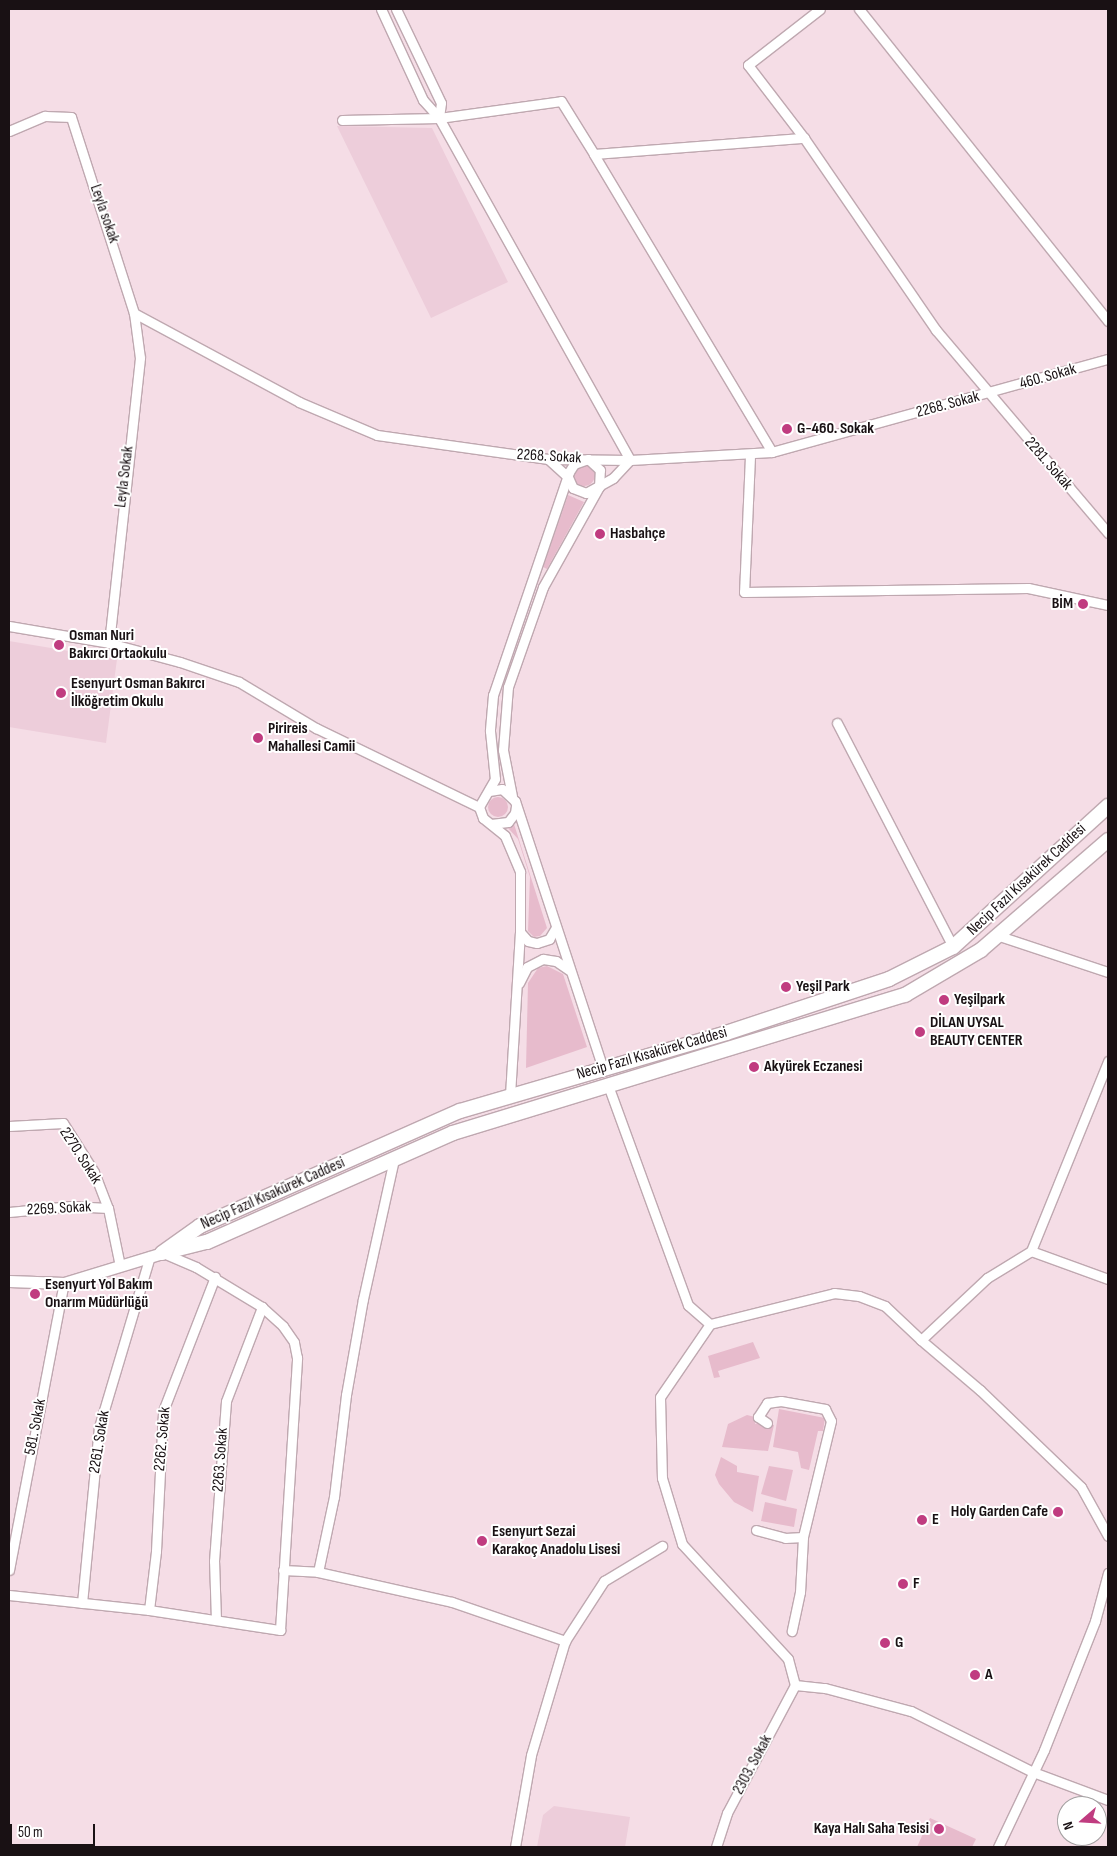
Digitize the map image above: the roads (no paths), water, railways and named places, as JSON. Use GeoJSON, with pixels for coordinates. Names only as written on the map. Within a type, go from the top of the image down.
{"type":"FeatureCollection","features":[{"type":"Feature","properties":{"kind":"main road","name":"Necip Fazıl Kısakürek Caddesi"},"geometry":{"type":"LineString","coordinates":[[156,1254],[200,1226],[432,1122],[510,1095],[726,1033],[880,983],[953,947],[1108,806]]}},
{"type":"Feature","properties":{"kind":"main road","name":"Necip Fazıl Kısakürek Caddesi"},"geometry":{"type":"LineString","coordinates":[[156,1254],[207,1242],[394,1159],[493,1120],[609,1088],[906,995],[956,966],[996,935],[1108,840]]}},
{"type":"Feature","properties":{"kind":"main road"},"geometry":{"type":"LineString","coordinates":[[977,927],[996,935]]}},
{"type":"Feature","properties":{"kind":"main road"},"geometry":{"type":"LineString","coordinates":[[603,1069],[609,1088]]}},
{"type":"Feature","properties":{"kind":"street"},"geometry":{"type":"LineString","coordinates":[[381,9],[423,100],[439,118],[630,460],[623,470],[599,487],[582,492],[574,488],[568,477],[548,459]]}},
{"type":"Feature","properties":{"kind":"street"},"geometry":{"type":"LineString","coordinates":[[396,9],[441,103],[439,118]]}},
{"type":"Feature","properties":{"kind":"street","name":"2281. Sokak"},"geometry":{"type":"LineString","coordinates":[[820,9],[748,65],[804,138],[936,330],[988,394],[1108,533]]}},
{"type":"Feature","properties":{"kind":"street"},"geometry":{"type":"LineString","coordinates":[[859,9],[1108,321]]}},
{"type":"Feature","properties":{"kind":"street"},"geometry":{"type":"LineString","coordinates":[[342,120],[439,118],[561,101],[772,452]]}},
{"type":"Feature","properties":{"kind":"street","name":"Leyla sokak"},"geometry":{"type":"LineString","coordinates":[[9,130],[45,116],[71,117],[134,313]]}},
{"type":"Feature","properties":{"kind":"street"},"geometry":{"type":"LineString","coordinates":[[594,154],[804,138]]}},
{"type":"Feature","properties":{"kind":"street","name":"2268. Sokak"},"geometry":{"type":"LineString","coordinates":[[134,313],[299,402],[377,435],[548,459],[630,460],[750,456],[772,452],[988,394]]}},
{"type":"Feature","properties":{"kind":"street","name":"Leyla Sokak"},"geometry":{"type":"LineString","coordinates":[[109,642],[140,358],[134,313]]}},
{"type":"Feature","properties":{"kind":"street","name":"460. Sokak"},"geometry":{"type":"LineString","coordinates":[[988,394],[1108,359]]}},
{"type":"Feature","properties":{"kind":"street"},"geometry":{"type":"LineString","coordinates":[[750,456],[744,592],[1028,588],[1108,605]]}},
{"type":"Feature","properties":{"kind":"street"},"geometry":{"type":"LineString","coordinates":[[479,807],[495,780],[490,732],[493,694],[568,477],[574,464],[588,459],[600,470],[599,487],[543,587],[508,687],[502,750],[514,799],[555,929],[603,1069]]}},
{"type":"Feature","properties":{"kind":"street"},"geometry":{"type":"LineString","coordinates":[[9,626],[109,642],[180,662],[239,682],[316,728],[479,807],[487,822],[505,836],[520,872],[520,932],[510,1095]]}},
{"type":"Feature","properties":{"kind":"street"},"geometry":{"type":"LineString","coordinates":[[837,723],[953,947]]}},
{"type":"Feature","properties":{"kind":"street"},"geometry":{"type":"LineString","coordinates":[[487,822],[497,826],[508,822],[515,813],[514,799],[502,789],[489,791]]}},
{"type":"Feature","properties":{"kind":"street"},"geometry":{"type":"LineString","coordinates":[[520,932],[528,941],[537,943],[549,939],[555,929]]}},
{"type":"Feature","properties":{"kind":"street"},"geometry":{"type":"LineString","coordinates":[[996,935],[1108,972]]}},
{"type":"Feature","properties":{"kind":"street"},"geometry":{"type":"LineString","coordinates":[[517,988],[527,967],[538,961],[550,959],[569,970]]}},
{"type":"Feature","properties":{"kind":"street"},"geometry":{"type":"LineString","coordinates":[[921,1340],[987,1278],[1031,1251],[1108,1061]]}},
{"type":"Feature","properties":{"kind":"street"},"geometry":{"type":"LineString","coordinates":[[609,1088],[688,1306],[710,1324]]}},
{"type":"Feature","properties":{"kind":"street","name":"2270. Sokak"},"geometry":{"type":"LineString","coordinates":[[9,1126],[63,1123],[94,1172],[108,1208],[120,1266]]}},
{"type":"Feature","properties":{"kind":"street"},"geometry":{"type":"LineString","coordinates":[[318,1572],[334,1497],[346,1395],[394,1159]]}},
{"type":"Feature","properties":{"kind":"street","name":"2269. Sokak"},"geometry":{"type":"LineString","coordinates":[[9,1212],[71,1206],[108,1208]]}},
{"type":"Feature","properties":{"kind":"street"},"geometry":{"type":"LineString","coordinates":[[1031,1251],[1108,1279]]}},
{"type":"Feature","properties":{"kind":"street"},"geometry":{"type":"LineString","coordinates":[[9,1595],[149,1610],[280,1630],[297,1358],[294,1342],[283,1326],[262,1307],[215,1277],[156,1254]]}},
{"type":"Feature","properties":{"kind":"street","name":"Necip Fazıl Kısakürek Caddesi"},"geometry":{"type":"LineString","coordinates":[[9,1281],[64,1283],[156,1254]]}},
{"type":"Feature","properties":{"kind":"street","name":"2261. Sokak"},"geometry":{"type":"LineString","coordinates":[[82,1603],[99,1427],[156,1254]]}},
{"type":"Feature","properties":{"kind":"street","name":"2262. Sokak"},"geometry":{"type":"LineString","coordinates":[[149,1610],[156,1551],[163,1411],[215,1277]]}},
{"type":"Feature","properties":{"kind":"street","name":"581. Sokak"},"geometry":{"type":"LineString","coordinates":[[9,1570],[64,1283]]}},
{"type":"Feature","properties":{"kind":"street"},"geometry":{"type":"LineString","coordinates":[[1108,1536],[1081,1487],[980,1390],[921,1340],[885,1306],[859,1296],[834,1293],[710,1324],[660,1397],[662,1478],[682,1544],[788,1659],[795,1685],[825,1688],[911,1711],[1033,1772],[1108,1800]]}},
{"type":"Feature","properties":{"kind":"street","name":"2263. Sokak"},"geometry":{"type":"LineString","coordinates":[[216,1620],[214,1562],[226,1401],[262,1307]]}},
{"type":"Feature","properties":{"kind":"street"},"geometry":{"type":"LineString","coordinates":[[767,1423],[758,1417],[767,1403],[781,1401],[826,1409],[831,1422],[803,1537],[800,1592],[792,1631]]}},
{"type":"Feature","properties":{"kind":"street"},"geometry":{"type":"LineString","coordinates":[[756,1530],[785,1538],[803,1537]]}},
{"type":"Feature","properties":{"kind":"street"},"geometry":{"type":"LineString","coordinates":[[515,1847],[531,1755],[565,1640],[604,1581],[662,1546]]}},
{"type":"Feature","properties":{"kind":"street"},"geometry":{"type":"LineString","coordinates":[[283,1570],[318,1572],[452,1602],[565,1640]]}},
{"type":"Feature","properties":{"kind":"street"},"geometry":{"type":"LineString","coordinates":[[998,1847],[1033,1772],[1095,1621],[1108,1573]]}},
{"type":"Feature","properties":{"kind":"street","name":"2303. Sokak"},"geometry":{"type":"LineString","coordinates":[[716,1847],[728,1813],[795,1685]]}},
{"type":"Feature","properties":{"kind":"place","name":"G-460. Sokak"},"geometry":{"type":"Point","coordinates":[787,429]}},
{"type":"Feature","properties":{"kind":"place","name":"Hasbahçe"},"geometry":{"type":"Point","coordinates":[600,534]}},
{"type":"Feature","properties":{"kind":"place","name":"BİM"},"geometry":{"type":"Point","coordinates":[1083,604]}},
{"type":"Feature","properties":{"kind":"place","name":"Osman Nuri Bakırcı Ortaokulu"},"geometry":{"type":"Point","coordinates":[59,645]}},
{"type":"Feature","properties":{"kind":"place","name":"Esenyurt Osman Bakırcı İlköğretim Okulu"},"geometry":{"type":"Point","coordinates":[61,693]}},
{"type":"Feature","properties":{"kind":"place","name":"Pirireis Mahallesi Camii"},"geometry":{"type":"Point","coordinates":[258,738]}},
{"type":"Feature","properties":{"kind":"place","name":"Yeşil Park"},"geometry":{"type":"Point","coordinates":[786,987]}},
{"type":"Feature","properties":{"kind":"place","name":"Yeşilpark"},"geometry":{"type":"Point","coordinates":[944,1000]}},
{"type":"Feature","properties":{"kind":"place","name":"DİLAN UYSAL BEAUTY CENTER"},"geometry":{"type":"Point","coordinates":[920,1032]}},
{"type":"Feature","properties":{"kind":"place","name":"Akyürek Eczanesi"},"geometry":{"type":"Point","coordinates":[754,1067]}},
{"type":"Feature","properties":{"kind":"place","name":"Esenyurt Yol Bakım Onarım Müdürlüğü"},"geometry":{"type":"Point","coordinates":[35,1294]}},
{"type":"Feature","properties":{"kind":"place","name":"Holy Garden Cafe"},"geometry":{"type":"Point","coordinates":[1058,1512]}},
{"type":"Feature","properties":{"kind":"place","name":"E"},"geometry":{"type":"Point","coordinates":[922,1520]}},
{"type":"Feature","properties":{"kind":"place","name":"Esenyurt Sezai Karakoç Anadolu Lisesi"},"geometry":{"type":"Point","coordinates":[482,1541]}},
{"type":"Feature","properties":{"kind":"place","name":"F"},"geometry":{"type":"Point","coordinates":[903,1584]}},
{"type":"Feature","properties":{"kind":"place","name":"G"},"geometry":{"type":"Point","coordinates":[885,1643]}},
{"type":"Feature","properties":{"kind":"place","name":"A"},"geometry":{"type":"Point","coordinates":[975,1675]}},
{"type":"Feature","properties":{"kind":"place","name":"Kaya Halı Saha Tesisi"},"geometry":{"type":"Point","coordinates":[939,1829]}}]}
